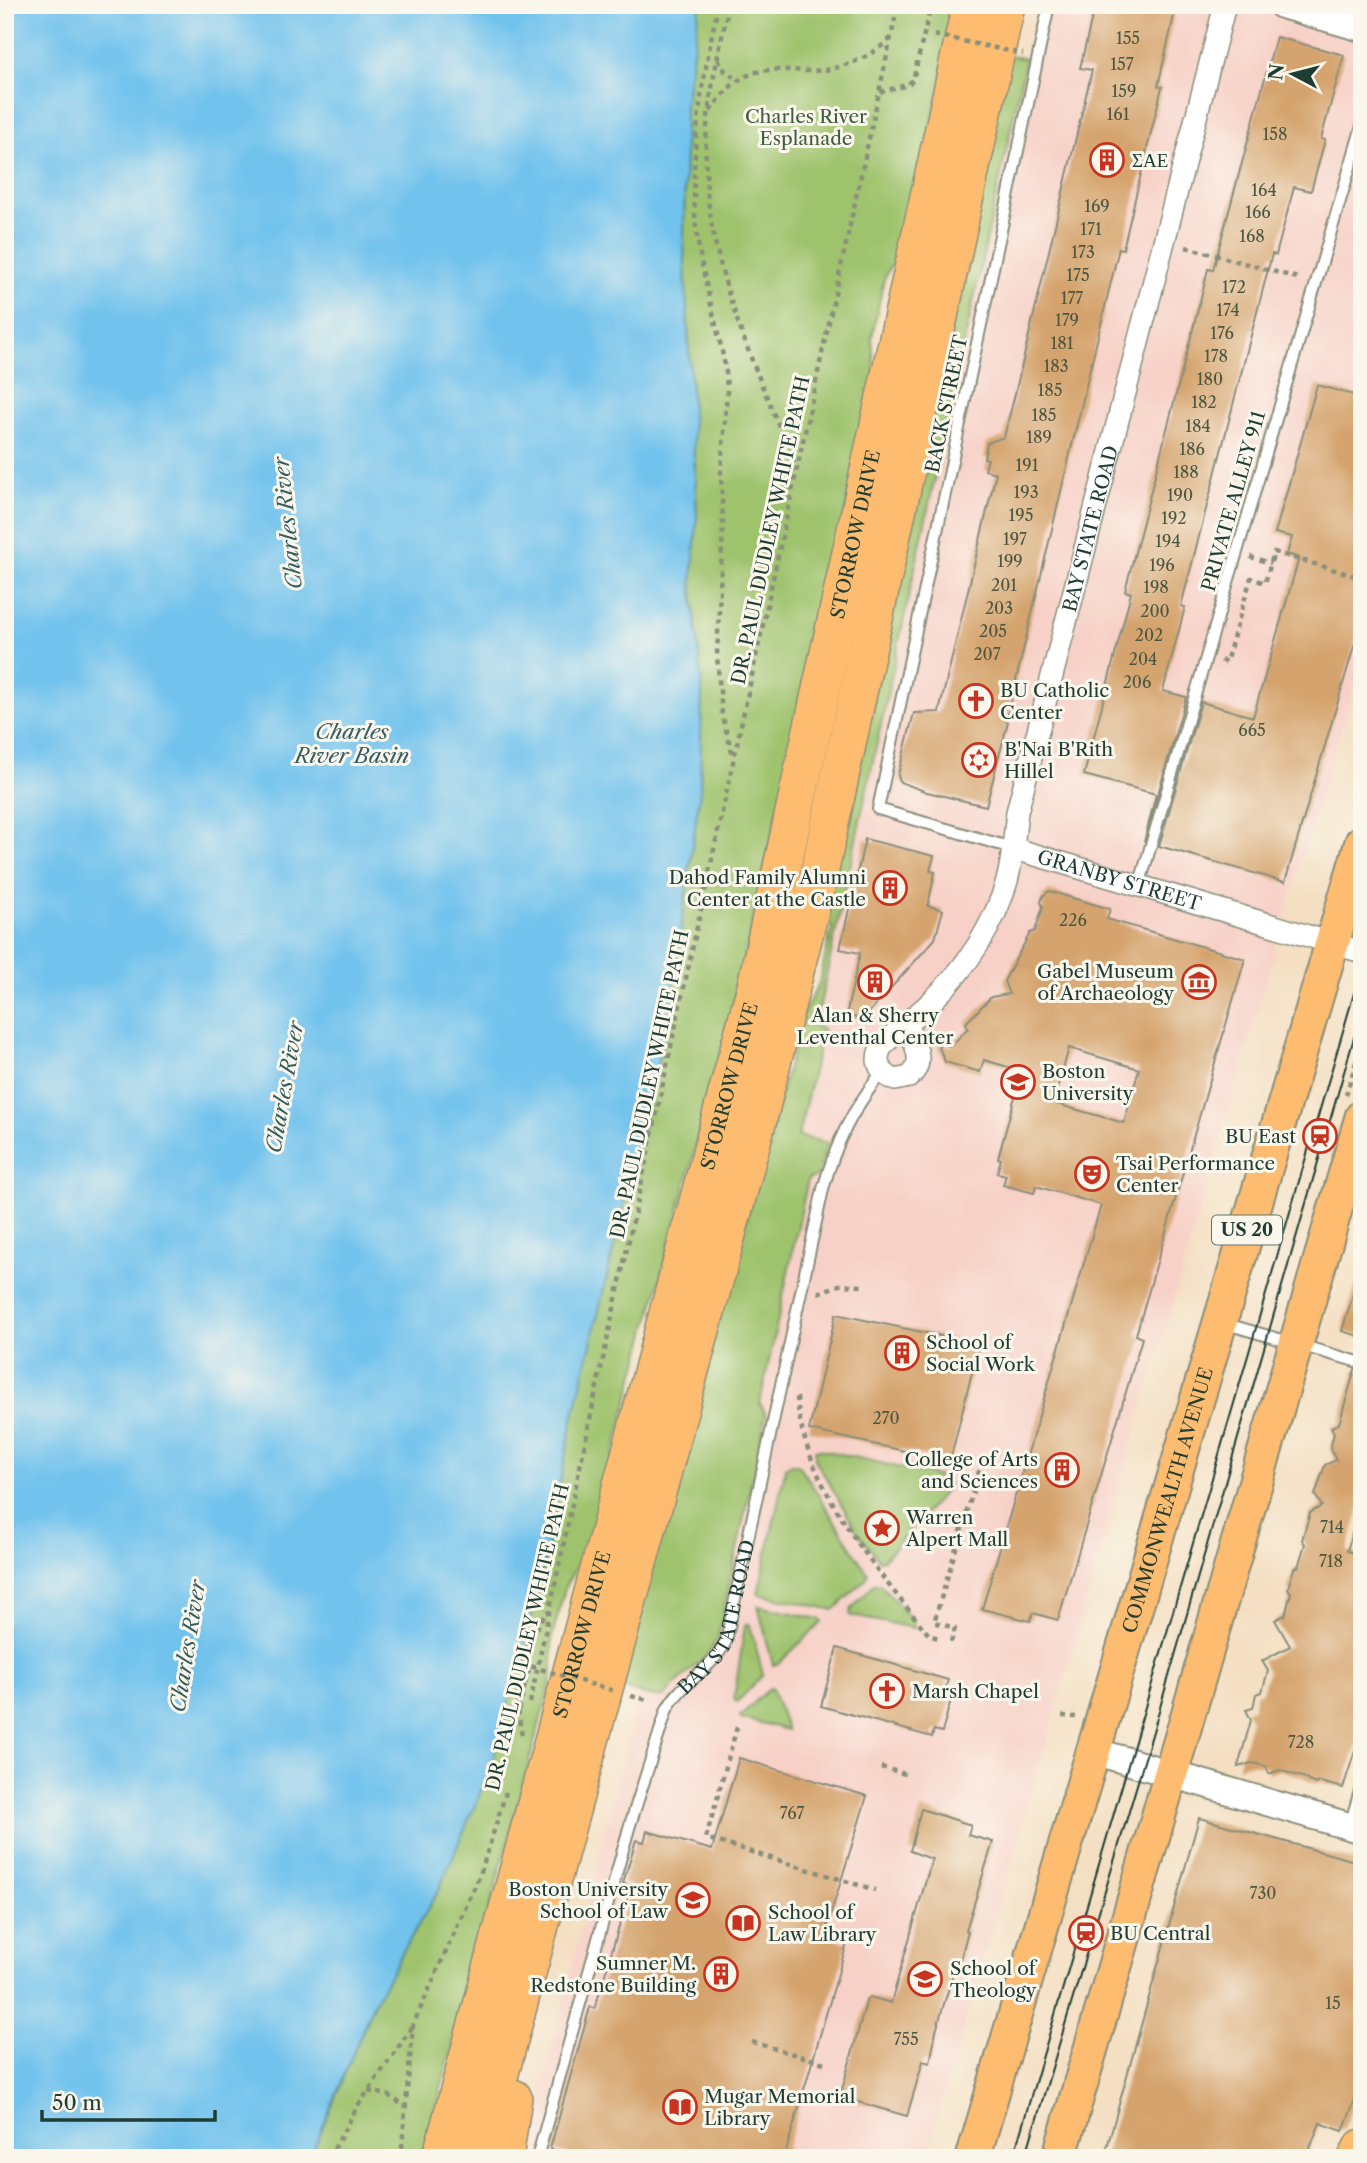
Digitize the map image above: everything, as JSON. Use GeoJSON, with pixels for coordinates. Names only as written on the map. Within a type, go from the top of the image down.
{"type":"FeatureCollection","features":[{"type":"Feature","properties":{"kind":"highway","name":"STORROW DRIVE"},"geometry":{"type":"LineString","coordinates":[[441,2158],[762,963],[971,5]]}},
{"type":"Feature","properties":{"kind":"highway","name":"STORROW DRIVE"},"geometry":{"type":"LineString","coordinates":[[477,2158],[799,962],[1006,5]]}},
{"type":"Feature","properties":{"kind":"highway"},"geometry":{"type":"LineString","coordinates":[[504,2158],[526,1975]]}},
{"type":"Feature","properties":{"kind":"highway"},"geometry":{"type":"LineString","coordinates":[[1357,2158],[1362,2148]]}},
{"type":"Feature","properties":{"kind":"main road","name":"COMMONWEALTH AVENUE"},"geometry":{"type":"LineString","coordinates":[[973,2158],[1220,1322],[1347,948],[1362,842]]}},
{"type":"Feature","properties":{"kind":"main road"},"geometry":{"type":"LineString","coordinates":[[1059,2158],[1362,1117]]}},
{"type":"Feature","properties":{"kind":"street","name":"BAY STATE ROAD"},"geometry":{"type":"LineString","coordinates":[[882,1072],[878,1064],[880,1049],[948,985],[979,944],[1000,902],[1007,881],[1017,812],[1225,5]]}},
{"type":"Feature","properties":{"kind":"street"},"geometry":{"type":"LineString","coordinates":[[1282,5],[1362,28]]}},
{"type":"Feature","properties":{"kind":"street","name":"GRANBY STREET"},"geometry":{"type":"LineString","coordinates":[[1012,848],[1347,948]]}},
{"type":"Feature","properties":{"kind":"street"},"geometry":{"type":"LineString","coordinates":[[882,1072],[894,1080],[902,1080],[914,1073],[918,1066],[919,1055],[907,1025]]}},
{"type":"Feature","properties":{"kind":"street"},"geometry":{"type":"LineString","coordinates":[[1093,1751],[1355,1828]]}},
{"type":"Feature","properties":{"kind":"lane","name":"BACK STREET"},"geometry":{"type":"LineString","coordinates":[[878,809],[1049,5]]}},
{"type":"Feature","properties":{"kind":"lane","name":"PRIVATE ALLEY 911"},"geometry":{"type":"LineString","coordinates":[[1139,886],[1362,126]]}},
{"type":"Feature","properties":{"kind":"lane","name":"GRANBY STREET"},"geometry":{"type":"LineString","coordinates":[[878,809],[1012,848]]}},
{"type":"Feature","properties":{"kind":"lane","name":"BAY STATE ROAD"},"geometry":{"type":"LineString","coordinates":[[537,2158],[629,1828],[667,1709],[674,1695],[711,1665],[726,1641],[826,1179],[843,1130],[863,1096],[882,1072]]}},
{"type":"Feature","properties":{"kind":"lane"},"geometry":{"type":"LineString","coordinates":[[1220,1322],[1362,1363]]}},
{"type":"Feature","properties":{"kind":"lane"},"geometry":{"type":"LineString","coordinates":[[1355,1828],[1362,1784]]}},
{"type":"Feature","properties":{"kind":"path"},"geometry":{"type":"LineString","coordinates":[[718,5],[696,139],[694,194],[700,251],[726,372],[721,472],[723,524],[718,666],[722,714],[733,760]]}},
{"type":"Feature","properties":{"kind":"path"},"geometry":{"type":"LineString","coordinates":[[729,5],[709,113],[706,177],[722,270],[753,360],[797,471]]}},
{"type":"Feature","properties":{"kind":"path","name":"DR. PAUL DUDLEY WHITE PATH"},"geometry":{"type":"LineString","coordinates":[[528,1712],[898,5]]}},
{"type":"Feature","properties":{"kind":"path"},"geometry":{"type":"LineString","coordinates":[[880,92],[907,85],[913,80],[931,5]]}},
{"type":"Feature","properties":{"kind":"path"},"geometry":{"type":"LineString","coordinates":[[934,35],[1023,54]]}},
{"type":"Feature","properties":{"kind":"path"},"geometry":{"type":"LineString","coordinates":[[709,113],[738,80],[752,73],[768,70],[810,71],[842,66],[873,52],[891,38]]}},
{"type":"Feature","properties":{"kind":"path"},"geometry":{"type":"LineString","coordinates":[[718,57],[724,71],[738,80]]}},
{"type":"Feature","properties":{"kind":"path"},"geometry":{"type":"LineString","coordinates":[[1186,247],[1316,283]]}},
{"type":"Feature","properties":{"kind":"path"},"geometry":{"type":"LineString","coordinates":[[1206,656],[1226,662],[1251,578],[1265,583],[1274,552],[1362,578]]}},
{"type":"Feature","properties":{"kind":"path"},"geometry":{"type":"LineString","coordinates":[[1246,556],[1271,563]]}},
{"type":"Feature","properties":{"kind":"path"},"geometry":{"type":"LineString","coordinates":[[818,1293],[839,1285],[863,1286]]}},
{"type":"Feature","properties":{"kind":"path"},"geometry":{"type":"LineString","coordinates":[[799,1387],[798,1415],[804,1439],[823,1485],[879,1574],[929,1635],[941,1639]]}},
{"type":"Feature","properties":{"kind":"path"},"geometry":{"type":"LineString","coordinates":[[951,1642],[955,1628],[934,1622],[980,1468]]}},
{"type":"Feature","properties":{"kind":"path"},"geometry":{"type":"LineString","coordinates":[[522,1735],[516,1687],[531,1635],[551,1609]]}},
{"type":"Feature","properties":{"kind":"path"},"geometry":{"type":"LineString","coordinates":[[518,1715],[530,1666],[614,1691]]}},
{"type":"Feature","properties":{"kind":"path"},"geometry":{"type":"LineString","coordinates":[[1062,1716],[1080,1718]]}},
{"type":"Feature","properties":{"kind":"path","name":"DR. PAUL DUDLEY WHITE PATH"},"geometry":{"type":"LineString","coordinates":[[519,1748],[525,1723]]}},
{"type":"Feature","properties":{"kind":"path"},"geometry":{"type":"LineString","coordinates":[[737,1727],[706,1838],[875,1890]]}},
{"type":"Feature","properties":{"kind":"path"},"geometry":{"type":"LineString","coordinates":[[881,1767],[905,1774]]}},
{"type":"Feature","properties":{"kind":"path","name":"DR. PAUL DUDLEY WHITE PATH"},"geometry":{"type":"LineString","coordinates":[[401,2158],[413,2025],[480,1875],[508,1785]]}},
{"type":"Feature","properties":{"kind":"path"},"geometry":{"type":"LineString","coordinates":[[329,2158],[347,2122],[413,2025]]}},
{"type":"Feature","properties":{"kind":"path"},"geometry":{"type":"LineString","coordinates":[[751,2042],[824,2063]]}},
{"type":"Feature","properties":{"kind":"path"},"geometry":{"type":"LineString","coordinates":[[368,2091],[388,2095],[404,2107]]}},
{"type":"Feature","properties":{"kind":"shaded area","name":"Boston University"},"geometry":{"type":"Polygon","coordinates":[[[1037,5],[1362,5],[1362,660],[1281,928],[926,2158],[525,2158],[639,1693],[821,997],[1037,5]]]}},
{"type":"Feature","properties":{"kind":"green space","name":"Charles River Esplanade"},"geometry":{"type":"Polygon","coordinates":[[[700,5],[957,5],[909,230],[884,279],[872,337],[875,379],[734,1003],[590,1542],[566,1585],[552,1637],[552,1677],[422,2158],[310,2158],[375,2000],[439,1889],[519,1658],[535,1604],[573,1419],[669,1015],[700,791],[702,687],[692,582],[697,517],[684,246],[685,104],[700,5]]]}},
{"type":"Feature","properties":{"kind":"green space"},"geometry":{"type":"Polygon","coordinates":[[[1008,55],[1026,59],[815,1027],[823,1029],[798,1136],[828,1143],[817,1177],[808,1179],[760,1403],[766,1415],[718,1637],[708,1654],[664,1697],[649,1696],[617,1686],[803,1013],[819,984],[832,926],[820,923],[1008,55]]]}},
{"type":"Feature","properties":{"kind":"green space"},"geometry":{"type":"Polygon","coordinates":[[[815,1450],[941,1477],[948,1485],[884,1559],[879,1560],[858,1533],[815,1459],[815,1450]]]}},
{"type":"Feature","properties":{"kind":"green space"},"geometry":{"type":"Polygon","coordinates":[[[786,1466],[800,1466],[868,1574],[834,1610],[758,1594],[786,1466]]]}},
{"type":"Feature","properties":{"kind":"green space"},"geometry":{"type":"Polygon","coordinates":[[[874,1584],[881,1585],[913,1621],[914,1628],[850,1614],[852,1608],[874,1584]]]}},
{"type":"Feature","properties":{"kind":"green space"},"geometry":{"type":"Polygon","coordinates":[[[758,1606],[820,1619],[822,1622],[778,1664],[773,1665],[758,1606]]]}},
{"type":"Feature","properties":{"kind":"green space"},"geometry":{"type":"Polygon","coordinates":[[[748,1623],[763,1675],[737,1702],[734,1699],[745,1625],[748,1623]]]}},
{"type":"Feature","properties":{"kind":"green space"},"geometry":{"type":"Polygon","coordinates":[[[772,1689],[787,1730],[740,1716],[772,1689]]]}},
{"type":"Feature","properties":{"kind":"water","name":"Charles River Basin"},"geometry":{"type":"Polygon","coordinates":[[[5,5],[700,5],[685,104],[684,246],[697,517],[692,582],[702,687],[700,791],[669,1015],[573,1419],[535,1604],[491,1768],[439,1889],[375,2000],[310,2158],[5,2158],[5,5]]]}},
{"type":"Feature","properties":{"kind":"building"},"geometry":{"type":"Polygon","coordinates":[[[1095,5],[1166,5],[1172,9],[1174,16],[1158,86],[1162,87],[1123,249],[1119,248],[986,806],[927,792],[900,782],[898,775],[914,713],[939,712],[996,473],[985,470],[988,459],[984,458],[987,443],[1004,437],[1015,394],[1092,70],[1080,68],[1095,5]]]}},
{"type":"Feature","properties":{"kind":"building"},"geometry":{"type":"Polygon","coordinates":[[[1276,37],[1344,55],[1321,139],[1325,140],[1311,191],[1294,187],[1276,255],[1272,254],[1181,606],[1185,607],[1163,691],[1186,697],[1144,842],[1156,794],[1084,775],[1131,593],[1125,591],[1208,269],[1213,270],[1276,37]]]}},
{"type":"Feature","properties":{"kind":"building"},"geometry":{"type":"Polygon","coordinates":[[[1317,385],[1362,397],[1362,619],[1285,882],[1159,846],[1201,702],[1253,717],[1299,558],[1287,554],[1292,537],[1275,533],[1317,385]]]}},
{"type":"Feature","properties":{"kind":"building"},"geometry":{"type":"Polygon","coordinates":[[[865,839],[934,856],[930,871],[935,872],[928,906],[943,910],[935,939],[862,1020],[847,1011],[860,953],[840,949],[865,839]]]}},
{"type":"Feature","properties":{"kind":"building"},"geometry":{"type":"Polygon","coordinates":[[[1049,891],[1110,909],[1107,919],[1245,959],[1136,1335],[1142,1338],[1058,1620],[1033,1613],[1030,1621],[982,1609],[1101,1205],[1036,1186],[1034,1193],[1003,1185],[1006,1175],[997,1173],[1001,1159],[998,1158],[1022,1071],[984,1060],[980,1072],[945,1062],[937,1043],[951,1046],[968,1028],[966,1023],[991,997],[1009,994],[1004,981],[1030,933],[1035,931],[1043,907],[1043,896],[1049,891]],[[1069,1048],[1053,1103],[1124,1123],[1139,1069],[1069,1048]]]}},
{"type":"Feature","properties":{"kind":"building"},"geometry":{"type":"Polygon","coordinates":[[[1357,1281],[1362,1282],[1362,1337],[1342,1331],[1357,1281]]]}},
{"type":"Feature","properties":{"kind":"building"},"geometry":{"type":"Polygon","coordinates":[[[836,1314],[979,1344],[950,1461],[809,1430],[836,1314]]]}},
{"type":"Feature","properties":{"kind":"building"},"geometry":{"type":"Polygon","coordinates":[[[1355,1369],[1362,1371],[1362,1499],[1347,1551],[1362,1555],[1362,1729],[1343,1788],[1320,1782],[1316,1784],[1279,1770],[1269,1774],[1266,1766],[1252,1763],[1238,1767],[1251,1720],[1246,1710],[1253,1708],[1256,1694],[1262,1692],[1268,1671],[1262,1661],[1290,1646],[1275,1620],[1285,1615],[1291,1593],[1288,1588],[1305,1544],[1302,1540],[1310,1513],[1322,1506],[1315,1495],[1325,1465],[1336,1460],[1330,1449],[1334,1433],[1331,1427],[1339,1424],[1355,1369]]]}},
{"type":"Feature","properties":{"kind":"building","name":"Marsh Chapel"},"geometry":{"type":"Polygon","coordinates":[[[837,1648],[948,1680],[945,1689],[953,1692],[942,1732],[934,1730],[932,1737],[821,1706],[837,1648]]]}},
{"type":"Feature","properties":{"kind":"building"},"geometry":{"type":"Polygon","coordinates":[[[739,1758],[867,1796],[824,1936],[847,1943],[784,2158],[578,2158],[550,2149],[590,2007],[595,2008],[631,1886],[623,1883],[636,1840],[644,1842],[647,1831],[712,1850],[739,1758]]]}},
{"type":"Feature","properties":{"kind":"building","name":"School of Theology"},"geometry":{"type":"Polygon","coordinates":[[[921,1809],[971,1825],[968,1835],[993,1842],[966,1930],[968,1931],[960,1961],[957,1960],[936,2031],[930,2063],[923,2061],[907,2116],[840,2097],[867,1999],[870,1997],[891,2003],[932,1859],[910,1851],[921,1809]]]}},
{"type":"Feature","properties":{"kind":"building"},"geometry":{"type":"Polygon","coordinates":[[[1199,1818],[1362,1863],[1362,2081],[1343,2131],[1320,2123],[1306,2158],[1104,2158],[1199,1818]]]}},
{"type":"Feature","properties":{"kind":"tram line"},"geometry":{"type":"LineString","coordinates":[[1013,2158],[1362,966]]}},
{"type":"Feature","properties":{"kind":"tram line"},"geometry":{"type":"LineString","coordinates":[[1025,2158],[1154,1728],[1362,1010]]}},
{"type":"Feature","properties":{"kind":"place","name":"ΣΑΕ"},"geometry":{"type":"Point","coordinates":[1107,160]}},
{"type":"Feature","properties":{"kind":"place","name":"BU Catholic Center"},"geometry":{"type":"Point","coordinates":[976,701]}},
{"type":"Feature","properties":{"kind":"place","name":"B'Nai B'Rith Hillel"},"geometry":{"type":"Point","coordinates":[979,760]}},
{"type":"Feature","properties":{"kind":"place","name":"Dahod Family Alumni Center at the Castle"},"geometry":{"type":"Point","coordinates":[890,888]}},
{"type":"Feature","properties":{"kind":"place","name":"Alan & Sherry Leventhal Center"},"geometry":{"type":"Point","coordinates":[875,982]}},
{"type":"Feature","properties":{"kind":"place","name":"Gabel Museum of Archaeology"},"geometry":{"type":"Point","coordinates":[1199,982]}},
{"type":"Feature","properties":{"kind":"place","name":"Boston University"},"geometry":{"type":"Point","coordinates":[1018,1082]}},
{"type":"Feature","properties":{"kind":"place","name":"BU East"},"geometry":{"type":"Point","coordinates":[1320,1136]}},
{"type":"Feature","properties":{"kind":"place","name":"Tsai Performance Center"},"geometry":{"type":"Point","coordinates":[1092,1174]}},
{"type":"Feature","properties":{"kind":"place","name":"School of Social Work"},"geometry":{"type":"Point","coordinates":[902,1353]}},
{"type":"Feature","properties":{"kind":"place","name":"College of Arts and Sciences"},"geometry":{"type":"Point","coordinates":[1062,1470]}},
{"type":"Feature","properties":{"kind":"place","name":"Warren Alpert Mall"},"geometry":{"type":"Point","coordinates":[882,1528]}},
{"type":"Feature","properties":{"kind":"place","name":"Marsh Chapel"},"geometry":{"type":"Point","coordinates":[887,1691]}},
{"type":"Feature","properties":{"kind":"place","name":"Boston University School of Law"},"geometry":{"type":"Point","coordinates":[693,1900]}},
{"type":"Feature","properties":{"kind":"place","name":"School of Law Library"},"geometry":{"type":"Point","coordinates":[743,1923]}},
{"type":"Feature","properties":{"kind":"place","name":"BU Central"},"geometry":{"type":"Point","coordinates":[1086,1933]}},
{"type":"Feature","properties":{"kind":"place","name":"Sumner M. Redstone Building"},"geometry":{"type":"Point","coordinates":[721,1974]}},
{"type":"Feature","properties":{"kind":"place","name":"School of Theology"},"geometry":{"type":"Point","coordinates":[925,1979]}},
{"type":"Feature","properties":{"kind":"place","name":"Mugar Memorial Library"},"geometry":{"type":"Point","coordinates":[680,2107]}},
{"type":"Feature","properties":{"kind":"water label","name":"Charles River"},"geometry":{"type":"Point","coordinates":[288,523]}},
{"type":"Feature","properties":{"kind":"water label","name":"Charles River"},"geometry":{"type":"Point","coordinates":[285,1087]}},
{"type":"Feature","properties":{"kind":"water label","name":"Charles River"},"geometry":{"type":"Point","coordinates":[188,1646]}}]}
